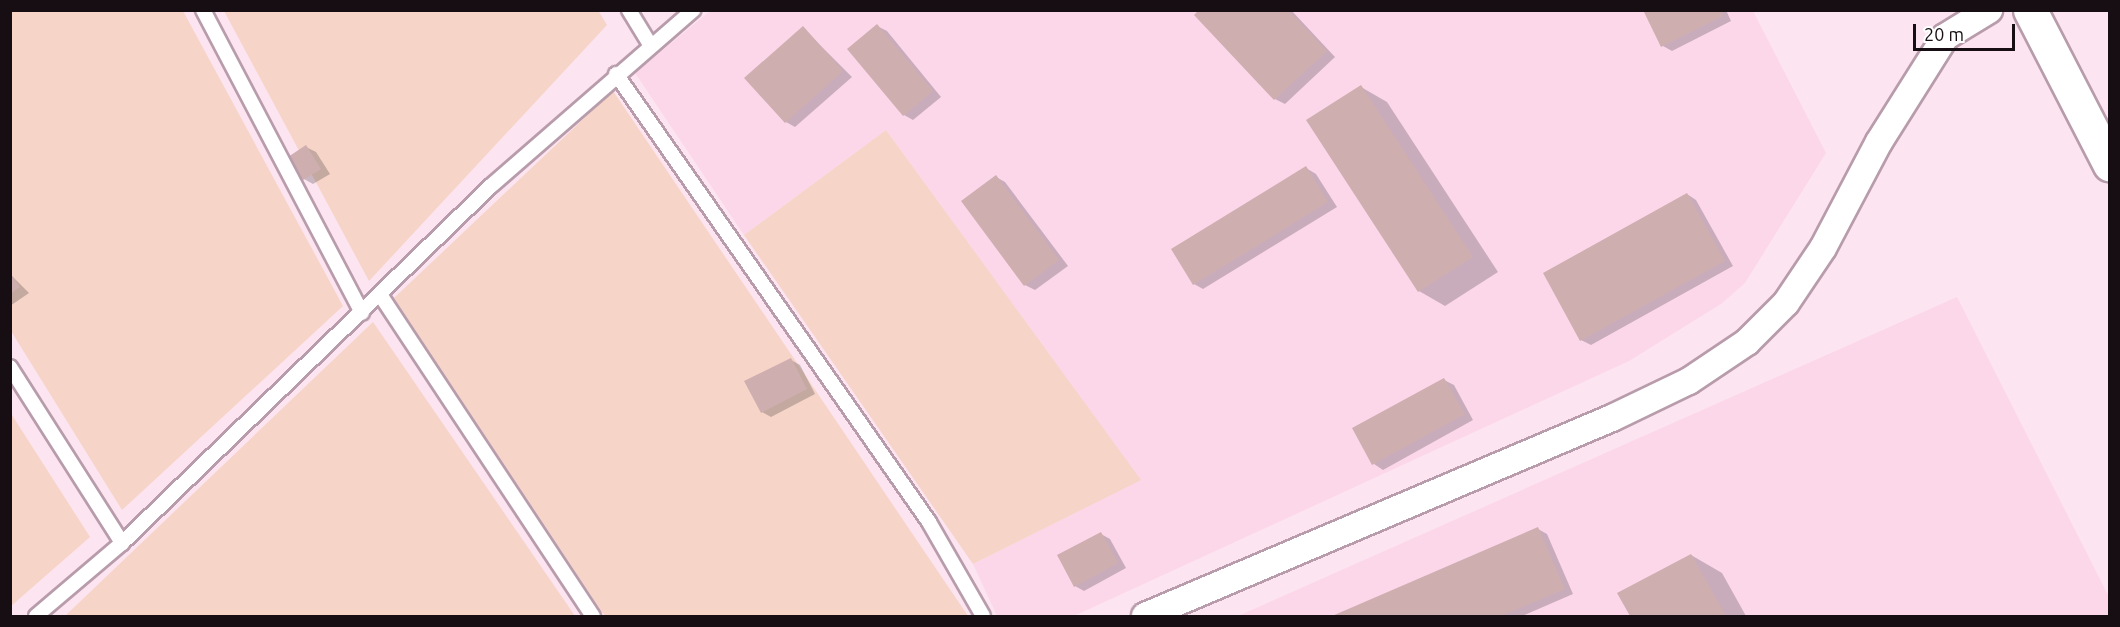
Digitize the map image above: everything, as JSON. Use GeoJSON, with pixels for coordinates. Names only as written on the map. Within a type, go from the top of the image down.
{"type":"FeatureCollection","features":[{"type":"Feature","properties":{"kind":"main road"},"geometry":{"type":"LineString","coordinates":[[2030,10],[2109,165]]}},
{"type":"Feature","properties":{"kind":"street"},"geometry":{"type":"LineString","coordinates":[[1145,616],[1612,418],[1689,381],[1747,342],[1786,303],[1823,248],[1879,142],[1945,36],[1989,10]]}},
{"type":"Feature","properties":{"kind":"lane"},"geometry":{"type":"LineString","coordinates":[[203,10],[362,313]]}},
{"type":"Feature","properties":{"kind":"lane"},"geometry":{"type":"LineString","coordinates":[[629,10],[651,46]]}},
{"type":"Feature","properties":{"kind":"lane"},"geometry":{"type":"LineString","coordinates":[[36,616],[122,543],[381,296],[492,185],[616,74],[693,10]]}},
{"type":"Feature","properties":{"kind":"lane"},"geometry":{"type":"LineString","coordinates":[[616,74],[929,522],[982,616]]}},
{"type":"Feature","properties":{"kind":"lane"},"geometry":{"type":"LineString","coordinates":[[381,296],[593,616]]}},
{"type":"Feature","properties":{"kind":"lane"},"geometry":{"type":"LineString","coordinates":[[10,367],[122,543]]}},
{"type":"Feature","properties":{"kind":"shaded area"},"geometry":{"type":"Polygon","coordinates":[[[598,10],[607,25],[369,281],[224,11],[598,10]]]}},
{"type":"Feature","properties":{"kind":"shaded area"},"geometry":{"type":"Polygon","coordinates":[[[11,11],[183,11],[343,306],[122,510],[11,331],[11,11]]]}},
{"type":"Feature","properties":{"kind":"shaded area"},"geometry":{"type":"Polygon","coordinates":[[[710,11],[1753,11],[1826,153],[1745,283],[1721,304],[1629,361],[1074,616],[997,616],[973,564],[1140,480],[886,130],[744,235],[635,73],[710,11]]]}},
{"type":"Feature","properties":{"kind":"shaded area"},"geometry":{"type":"Polygon","coordinates":[[[613,91],[968,616],[605,616],[596,603],[394,298],[613,91]]]}},
{"type":"Feature","properties":{"kind":"shaded area"},"geometry":{"type":"Polygon","coordinates":[[[886,130],[1141,480],[973,564],[744,235],[886,130]]]}},
{"type":"Feature","properties":{"kind":"shaded area"},"geometry":{"type":"Polygon","coordinates":[[[1957,297],[2110,599],[2109,616],[1238,616],[1957,297]]]}},
{"type":"Feature","properties":{"kind":"shaded area"},"geometry":{"type":"Polygon","coordinates":[[[373,322],[575,616],[65,616],[373,322]]]}},
{"type":"Feature","properties":{"kind":"shaded area"},"geometry":{"type":"Polygon","coordinates":[[[10,412],[90,537],[11,606],[10,606],[10,412]]]}},
{"type":"Feature","properties":{"kind":"building"},"geometry":{"type":"Polygon","coordinates":[[[1199,10],[1288,10],[1327,51],[1274,100],[1194,15],[1199,10]]]}},
{"type":"Feature","properties":{"kind":"building"},"geometry":{"type":"Polygon","coordinates":[[[1643,10],[1720,10],[1723,16],[1661,47],[1643,10]]]}},
{"type":"Feature","properties":{"kind":"building"},"geometry":{"type":"Polygon","coordinates":[[[877,24],[933,91],[903,116],[847,49],[877,24]]]}},
{"type":"Feature","properties":{"kind":"building"},"geometry":{"type":"Polygon","coordinates":[[[803,26],[843,71],[785,123],[744,78],[803,26]]]}},
{"type":"Feature","properties":{"kind":"building"},"geometry":{"type":"Polygon","coordinates":[[[1361,85],[1473,257],[1418,292],[1306,120],[1361,85]]]}},
{"type":"Feature","properties":{"kind":"building"},"geometry":{"type":"Polygon","coordinates":[[[306,145],[321,169],[303,180],[288,157],[306,145]]]}},
{"type":"Feature","properties":{"kind":"building"},"geometry":{"type":"Polygon","coordinates":[[[1306,166],[1328,202],[1193,285],[1171,249],[1306,166]]]}},
{"type":"Feature","properties":{"kind":"building"},"geometry":{"type":"Polygon","coordinates":[[[996,175],[1059,260],[1024,286],[961,201],[996,175]]]}},
{"type":"Feature","properties":{"kind":"building"},"geometry":{"type":"Polygon","coordinates":[[[1687,193],[1725,261],[1580,341],[1543,273],[1687,193]]]}},
{"type":"Feature","properties":{"kind":"building"},"geometry":{"type":"Polygon","coordinates":[[[10,273],[20,287],[10,294],[10,273]]]}},
{"type":"Feature","properties":{"kind":"building"},"geometry":{"type":"Polygon","coordinates":[[[791,358],[807,389],[761,413],[744,381],[791,358]]]}},
{"type":"Feature","properties":{"kind":"building"},"geometry":{"type":"Polygon","coordinates":[[[1444,378],[1465,414],[1372,465],[1352,428],[1444,378]]]}},
{"type":"Feature","properties":{"kind":"building"},"geometry":{"type":"Polygon","coordinates":[[[1538,527],[1565,589],[1501,616],[1332,616],[1538,527]]]}},
{"type":"Feature","properties":{"kind":"building"},"geometry":{"type":"Polygon","coordinates":[[[1101,532],[1118,563],[1074,587],[1057,555],[1101,532]]]}},
{"type":"Feature","properties":{"kind":"building"},"geometry":{"type":"Polygon","coordinates":[[[1691,554],[1726,616],[1630,616],[1617,593],[1691,554]]]}}]}
